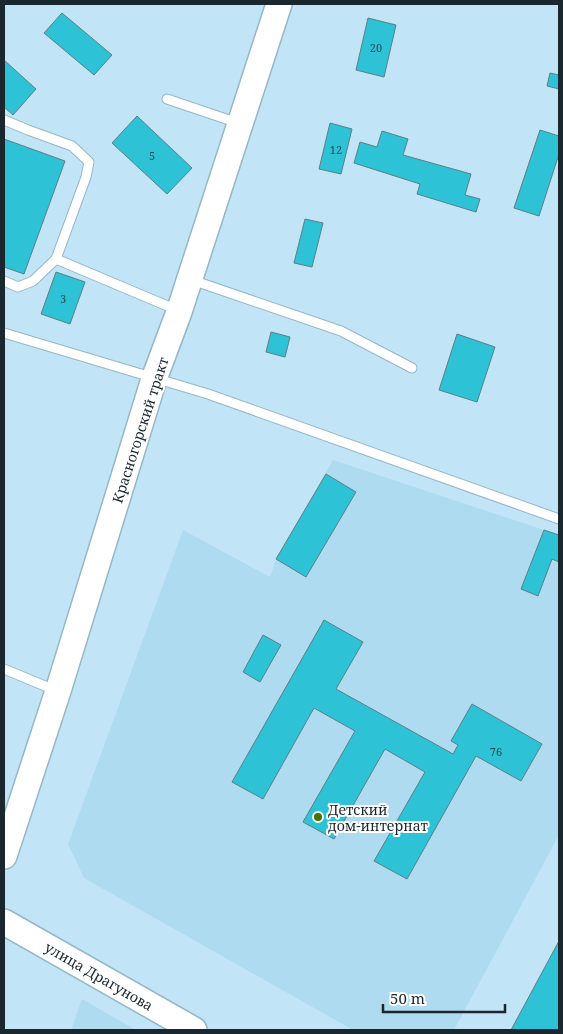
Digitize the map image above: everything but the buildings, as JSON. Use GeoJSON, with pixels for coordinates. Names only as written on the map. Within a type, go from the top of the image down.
{"type":"FeatureCollection","features":[{"type":"Feature","properties":{"kind":"main road","name":"Красногорский тракт"},"geometry":{"type":"LineString","coordinates":[[4,856],[58,692],[154,379],[180,312],[279,4]]}},
{"type":"Feature","properties":{"kind":"main road","name":"улица Драгунова"},"geometry":{"type":"LineString","coordinates":[[4,922],[194,1030]]}},
{"type":"Feature","properties":{"kind":"lane"},"geometry":{"type":"LineString","coordinates":[[167,99],[240,123]]}},
{"type":"Feature","properties":{"kind":"lane"},"geometry":{"type":"LineString","coordinates":[[4,120],[72,146],[89,162],[86,178],[56,259],[33,282],[18,287],[4,281]]}},
{"type":"Feature","properties":{"kind":"lane"},"geometry":{"type":"LineString","coordinates":[[56,259],[180,312]]}},
{"type":"Feature","properties":{"kind":"lane"},"geometry":{"type":"LineString","coordinates":[[189,280],[341,331],[412,368]]}},
{"type":"Feature","properties":{"kind":"lane"},"geometry":{"type":"LineString","coordinates":[[4,332],[208,394],[559,520]]}},
{"type":"Feature","properties":{"kind":"lane"},"geometry":{"type":"LineString","coordinates":[[4,669],[58,692]]}},
{"type":"Feature","properties":{"kind":"shaded area"},"geometry":{"type":"Polygon","coordinates":[[[333,460],[559,535],[559,835],[454,1030],[353,1030],[84,878],[68,844],[183,530],[270,577],[276,559],[333,460]]]}},
{"type":"Feature","properties":{"kind":"shaded area"},"geometry":{"type":"Polygon","coordinates":[[[82,999],[136,1030],[71,1030],[82,999]]]}},
{"type":"Feature","properties":{"kind":"place","name":"Детский дом-интернат"},"geometry":{"type":"Point","coordinates":[318,817]}}]}
